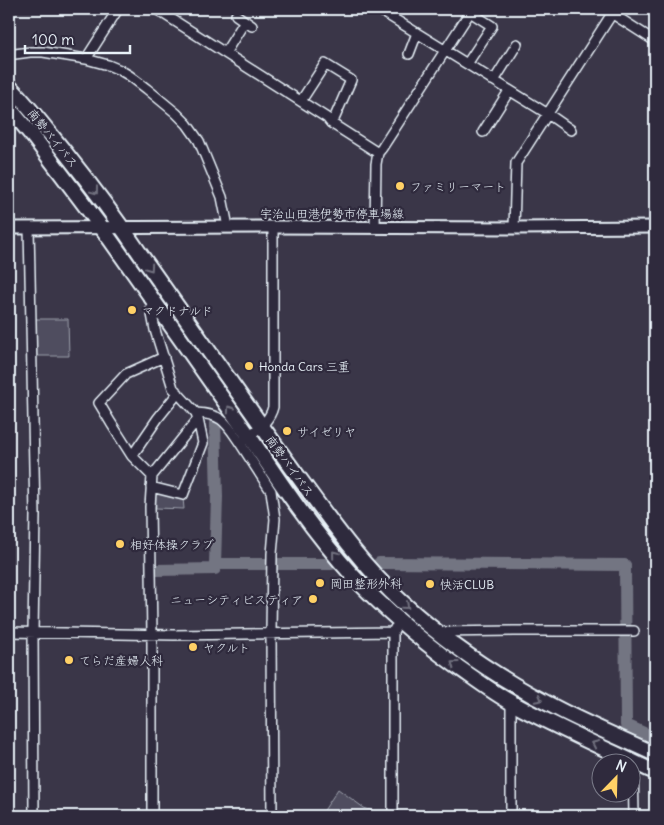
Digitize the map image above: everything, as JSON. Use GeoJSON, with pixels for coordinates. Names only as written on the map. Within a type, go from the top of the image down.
{"type":"FeatureCollection","features":[{"type":"Feature","properties":{"kind":"highway","name":"南勢バイパス"},"geometry":{"type":"LineString","coordinates":[[9,86],[42,123],[123,228],[332,522],[353,550],[382,582],[403,603],[438,632],[475,660],[517,687],[566,713],[655,754]]}},
{"type":"Feature","properties":{"kind":"highway","name":"南勢バイパス"},"geometry":{"type":"LineString","coordinates":[[9,108],[35,139],[102,228],[244,439],[272,471],[312,526],[396,626],[511,702],[613,752]]}},
{"type":"Feature","properties":{"kind":"highway","name":"南勢バイパス"},"geometry":{"type":"LineString","coordinates":[[642,766],[655,772]]}},
{"type":"Feature","properties":{"kind":"main road","name":"宇治山田港伊勢市停車場線"},"geometry":{"type":"LineString","coordinates":[[9,228],[655,227]]}},
{"type":"Feature","properties":{"kind":"street"},"geometry":{"type":"LineString","coordinates":[[86,59],[118,9]]}},
{"type":"Feature","properties":{"kind":"street"},"geometry":{"type":"LineString","coordinates":[[156,9],[301,101],[378,153]]}},
{"type":"Feature","properties":{"kind":"street"},"geometry":{"type":"LineString","coordinates":[[378,9],[571,130]]}},
{"type":"Feature","properties":{"kind":"street"},"geometry":{"type":"LineString","coordinates":[[375,227],[376,164],[378,153],[471,10],[492,26],[467,64]]}},
{"type":"Feature","properties":{"kind":"street"},"geometry":{"type":"LineString","coordinates":[[514,228],[516,163],[611,10],[655,41]]}},
{"type":"Feature","properties":{"kind":"street"},"geometry":{"type":"LineString","coordinates":[[225,53],[249,23],[236,15]]}},
{"type":"Feature","properties":{"kind":"street"},"geometry":{"type":"LineString","coordinates":[[408,54],[417,33]]}},
{"type":"Feature","properties":{"kind":"street"},"geometry":{"type":"LineString","coordinates":[[492,80],[497,76],[517,44]]}},
{"type":"Feature","properties":{"kind":"street"},"geometry":{"type":"LineString","coordinates":[[9,53],[43,52],[86,59],[130,76],[176,113],[187,124],[199,141],[222,197],[228,227]]}},
{"type":"Feature","properties":{"kind":"street"},"geometry":{"type":"LineString","coordinates":[[301,101],[326,64],[351,80],[335,117],[330,121]]}},
{"type":"Feature","properties":{"kind":"street"},"geometry":{"type":"LineString","coordinates":[[483,132],[509,91]]}},
{"type":"Feature","properties":{"kind":"street"},"geometry":{"type":"LineString","coordinates":[[244,439],[262,426],[268,419],[272,407],[273,227]]}},
{"type":"Feature","properties":{"kind":"street"},"geometry":{"type":"LineString","coordinates":[[29,228],[35,515],[33,632],[34,816]]}},
{"type":"Feature","properties":{"kind":"street"},"geometry":{"type":"LineString","coordinates":[[151,309],[155,330],[173,388],[197,416],[202,443],[183,495],[151,487]]}},
{"type":"Feature","properties":{"kind":"street"},"geometry":{"type":"LineString","coordinates":[[152,476],[132,456],[99,403],[126,374],[164,358]]}},
{"type":"Feature","properties":{"kind":"street"},"geometry":{"type":"LineString","coordinates":[[132,456],[178,393]]}},
{"type":"Feature","properties":{"kind":"street"},"geometry":{"type":"LineString","coordinates":[[154,816],[152,813],[150,507],[152,476],[197,416],[210,414],[224,421],[244,439],[271,491],[275,518],[272,554],[271,634],[272,816]]}},
{"type":"Feature","properties":{"kind":"street"},"geometry":{"type":"LineString","coordinates":[[9,632],[271,634],[396,626],[393,816]]}},
{"type":"Feature","properties":{"kind":"street"},"geometry":{"type":"LineString","coordinates":[[438,632],[634,631]]}},
{"type":"Feature","properties":{"kind":"street"},"geometry":{"type":"LineString","coordinates":[[511,702],[511,816]]}},
{"type":"Feature","properties":{"kind":"street"},"geometry":{"type":"LineString","coordinates":[[634,802],[634,816]]}},
{"type":"Feature","properties":{"kind":"shaded area"},"geometry":{"type":"Polygon","coordinates":[[[35,319],[68,319],[69,356],[34,356],[35,319]]]}},
{"type":"Feature","properties":{"kind":"shaded area"},"geometry":{"type":"Polygon","coordinates":[[[155,491],[183,498],[184,509],[156,508],[155,491]]]}},
{"type":"Feature","properties":{"kind":"shaded area"},"geometry":{"type":"Polygon","coordinates":[[[338,789],[364,808],[373,811],[370,816],[311,816],[311,812],[323,812],[338,789]]]}},
{"type":"Feature","properties":{"kind":"waterway"},"geometry":{"type":"LineString","coordinates":[[215,419],[217,497],[215,564]]}},
{"type":"Feature","properties":{"kind":"waterway"},"geometry":{"type":"LineString","coordinates":[[379,563],[625,565],[626,725],[655,738]]}},
{"type":"Feature","properties":{"kind":"waterway"},"geometry":{"type":"LineString","coordinates":[[157,570],[215,569],[215,564],[332,564]]}},
{"type":"Feature","properties":{"kind":"place","name":"ファミリーマート"},"geometry":{"type":"Point","coordinates":[400,186]}},
{"type":"Feature","properties":{"kind":"place","name":"マクドナルド"},"geometry":{"type":"Point","coordinates":[132,310]}},
{"type":"Feature","properties":{"kind":"place","name":"Honda Cars 三重"},"geometry":{"type":"Point","coordinates":[249,366]}},
{"type":"Feature","properties":{"kind":"place","name":"サイゼリヤ"},"geometry":{"type":"Point","coordinates":[287,431]}},
{"type":"Feature","properties":{"kind":"place","name":"相好体操クラブ"},"geometry":{"type":"Point","coordinates":[120,544]}},
{"type":"Feature","properties":{"kind":"place","name":"岡田整形外科"},"geometry":{"type":"Point","coordinates":[320,583]}},
{"type":"Feature","properties":{"kind":"place","name":"快活CLUB"},"geometry":{"type":"Point","coordinates":[430,584]}},
{"type":"Feature","properties":{"kind":"place","name":"ニューシティビスティア"},"geometry":{"type":"Point","coordinates":[313,599]}},
{"type":"Feature","properties":{"kind":"place","name":"ヤクルト"},"geometry":{"type":"Point","coordinates":[193,647]}},
{"type":"Feature","properties":{"kind":"place","name":"てらだ産婦人科"},"geometry":{"type":"Point","coordinates":[69,660]}}]}
